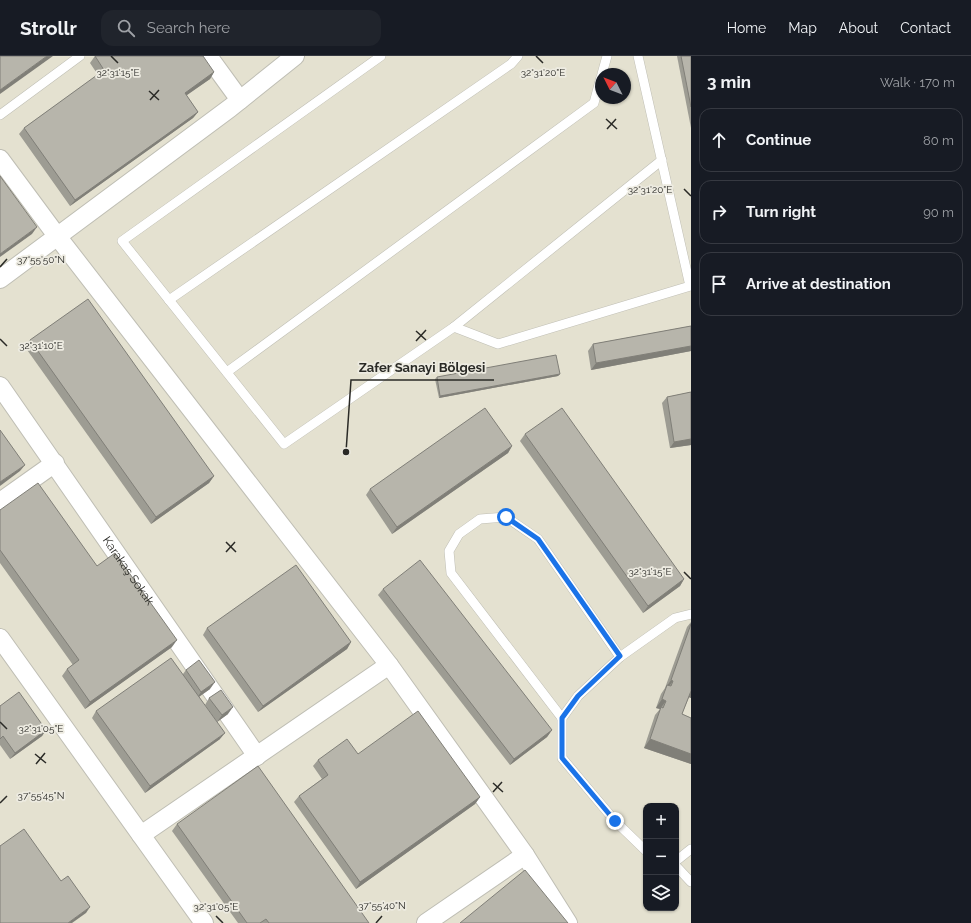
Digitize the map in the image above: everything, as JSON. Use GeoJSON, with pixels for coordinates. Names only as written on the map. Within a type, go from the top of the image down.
{"type":"FeatureCollection","features":[{"type":"Feature","properties":{"kind":"street"},"geometry":{"type":"LineString","coordinates":[[208,56],[240,100]]}},
{"type":"Feature","properties":{"kind":"street"},"geometry":{"type":"LineString","coordinates":[[0,279],[240,100],[295,56]]}},
{"type":"Feature","properties":{"kind":"street"},"geometry":{"type":"LineString","coordinates":[[0,159],[57,236],[389,665],[525,855],[568,923]]}},
{"type":"Feature","properties":{"kind":"street","name":"Karakaş Sokak"},"geometry":{"type":"LineString","coordinates":[[0,386],[257,756]]}},
{"type":"Feature","properties":{"kind":"street"},"geometry":{"type":"LineString","coordinates":[[0,502],[55,464]]}},
{"type":"Feature","properties":{"kind":"street"},"geometry":{"type":"LineString","coordinates":[[0,638],[204,923]]}},
{"type":"Feature","properties":{"kind":"street"},"geometry":{"type":"LineString","coordinates":[[142,835],[389,665]]}},
{"type":"Feature","properties":{"kind":"street"},"geometry":{"type":"LineString","coordinates":[[426,923],[525,855]]}},
{"type":"Feature","properties":{"kind":"lane"},"geometry":{"type":"LineString","coordinates":[[0,115],[80,56]]}},
{"type":"Feature","properties":{"kind":"lane"},"geometry":{"type":"LineString","coordinates":[[381,56],[122,241],[284,444],[454,327],[662,160]]}},
{"type":"Feature","properties":{"kind":"lane"},"geometry":{"type":"LineString","coordinates":[[169,300],[510,64],[518,56]]}},
{"type":"Feature","properties":{"kind":"lane"},"geometry":{"type":"LineString","coordinates":[[604,68],[607,56]]}},
{"type":"Feature","properties":{"kind":"lane"},"geometry":{"type":"LineString","coordinates":[[454,327],[498,344],[690,286],[638,56]]}},
{"type":"Feature","properties":{"kind":"lane"},"geometry":{"type":"LineString","coordinates":[[227,372],[594,103],[595,99]]}},
{"type":"Feature","properties":{"kind":"lane"},"geometry":{"type":"LineString","coordinates":[[562,718],[451,573],[449,551],[459,534],[480,519],[506,517],[538,539],[620,656]]}},
{"type":"Feature","properties":{"kind":"lane"},"geometry":{"type":"LineString","coordinates":[[643,848],[615,821],[562,758],[562,718],[578,696],[620,656],[675,618],[691,614]]}},
{"type":"Feature","properties":{"kind":"lane"},"geometry":{"type":"LineString","coordinates":[[679,859],[691,849]]}},
{"type":"Feature","properties":{"kind":"lane"},"geometry":{"type":"LineString","coordinates":[[679,869],[691,882]]}},
{"type":"Feature","properties":{"kind":"shaded area"},"geometry":{"type":"Polygon","coordinates":[[[0,56],[691,56],[691,923],[0,923],[0,56]]]}},
{"type":"Feature","properties":{"kind":"building"},"geometry":{"type":"Polygon","coordinates":[[[0,56],[47,56],[0,90],[0,56]]]}},
{"type":"Feature","properties":{"kind":"building"},"geometry":{"type":"Polygon","coordinates":[[[95,56],[203,56],[214,72],[185,93],[198,112],[75,200],[24,128],[104,70],[95,56]]]}},
{"type":"Feature","properties":{"kind":"building"},"geometry":{"type":"Polygon","coordinates":[[[681,56],[691,56],[691,107],[681,56]]]}},
{"type":"Feature","properties":{"kind":"building"},"geometry":{"type":"Polygon","coordinates":[[[0,176],[37,227],[0,254],[0,176]]]}},
{"type":"Feature","properties":{"kind":"building"},"geometry":{"type":"Polygon","coordinates":[[[88,299],[214,476],[156,517],[30,340],[88,299]]]}},
{"type":"Feature","properties":{"kind":"building"},"geometry":{"type":"Polygon","coordinates":[[[691,326],[691,346],[596,363],[593,344],[691,326]]]}},
{"type":"Feature","properties":{"kind":"building"},"geometry":{"type":"Polygon","coordinates":[[[556,355],[560,374],[440,396],[437,377],[556,355]]]}},
{"type":"Feature","properties":{"kind":"building"},"geometry":{"type":"Polygon","coordinates":[[[691,392],[691,439],[674,442],[667,397],[691,392]]]}},
{"type":"Feature","properties":{"kind":"building"},"geometry":{"type":"Polygon","coordinates":[[[485,408],[512,446],[397,527],[370,489],[485,408]]]}},
{"type":"Feature","properties":{"kind":"building"},"geometry":{"type":"Polygon","coordinates":[[[562,408],[684,579],[648,606],[525,434],[562,408]]]}},
{"type":"Feature","properties":{"kind":"building"},"geometry":{"type":"Polygon","coordinates":[[[0,430],[25,465],[0,482],[0,430]]]}},
{"type":"Feature","properties":{"kind":"building"},"geometry":{"type":"Polygon","coordinates":[[[38,483],[97,566],[115,553],[177,640],[90,702],[67,669],[79,660],[0,550],[0,510],[38,483]]]}},
{"type":"Feature","properties":{"kind":"building"},"geometry":{"type":"Polygon","coordinates":[[[420,560],[552,730],[514,759],[383,589],[420,560]]]}},
{"type":"Feature","properties":{"kind":"building"},"geometry":{"type":"Polygon","coordinates":[[[296,565],[351,642],[263,706],[207,628],[296,565]]]}},
{"type":"Feature","properties":{"kind":"building"},"geometry":{"type":"Polygon","coordinates":[[[691,624],[691,691],[682,714],[691,718],[691,754],[650,739],[661,707],[663,708],[666,701],[662,699],[667,685],[671,686],[673,681],[671,680],[691,624]]]}},
{"type":"Feature","properties":{"kind":"building"},"geometry":{"type":"Polygon","coordinates":[[[171,658],[225,733],[150,786],[96,711],[171,658]]]}},
{"type":"Feature","properties":{"kind":"building"},"geometry":{"type":"Polygon","coordinates":[[[199,660],[215,682],[201,692],[186,670],[199,660]]]}},
{"type":"Feature","properties":{"kind":"building"},"geometry":{"type":"Polygon","coordinates":[[[221,690],[233,707],[222,715],[209,698],[221,690]]]}},
{"type":"Feature","properties":{"kind":"building"},"geometry":{"type":"Polygon","coordinates":[[[19,692],[46,730],[15,753],[3,736],[0,739],[0,706],[19,692]]]}},
{"type":"Feature","properties":{"kind":"building"},"geometry":{"type":"Polygon","coordinates":[[[418,711],[480,797],[360,882],[299,796],[328,775],[318,760],[347,739],[358,754],[418,711]]]}},
{"type":"Feature","properties":{"kind":"building"},"geometry":{"type":"Polygon","coordinates":[[[258,766],[369,923],[269,923],[266,919],[260,923],[247,923],[177,824],[258,766]]]}},
{"type":"Feature","properties":{"kind":"building"},"geometry":{"type":"Polygon","coordinates":[[[24,829],[61,881],[68,876],[90,907],[68,923],[0,923],[0,846],[24,829]]]}},
{"type":"Feature","properties":{"kind":"building"},"geometry":{"type":"Polygon","coordinates":[[[525,870],[568,923],[460,923],[525,870]]]}},
{"type":"Feature","properties":{"kind":"place","name":"Zafer Sanayi Bölgesi"},"geometry":{"type":"Point","coordinates":[346,452]}},
{"type":"Feature","properties":{"kind":"route"},"geometry":{"type":"LineString","coordinates":[[506,517],[538,539],[620,656],[578,696],[562,718],[562,758],[615,821]]}}]}
